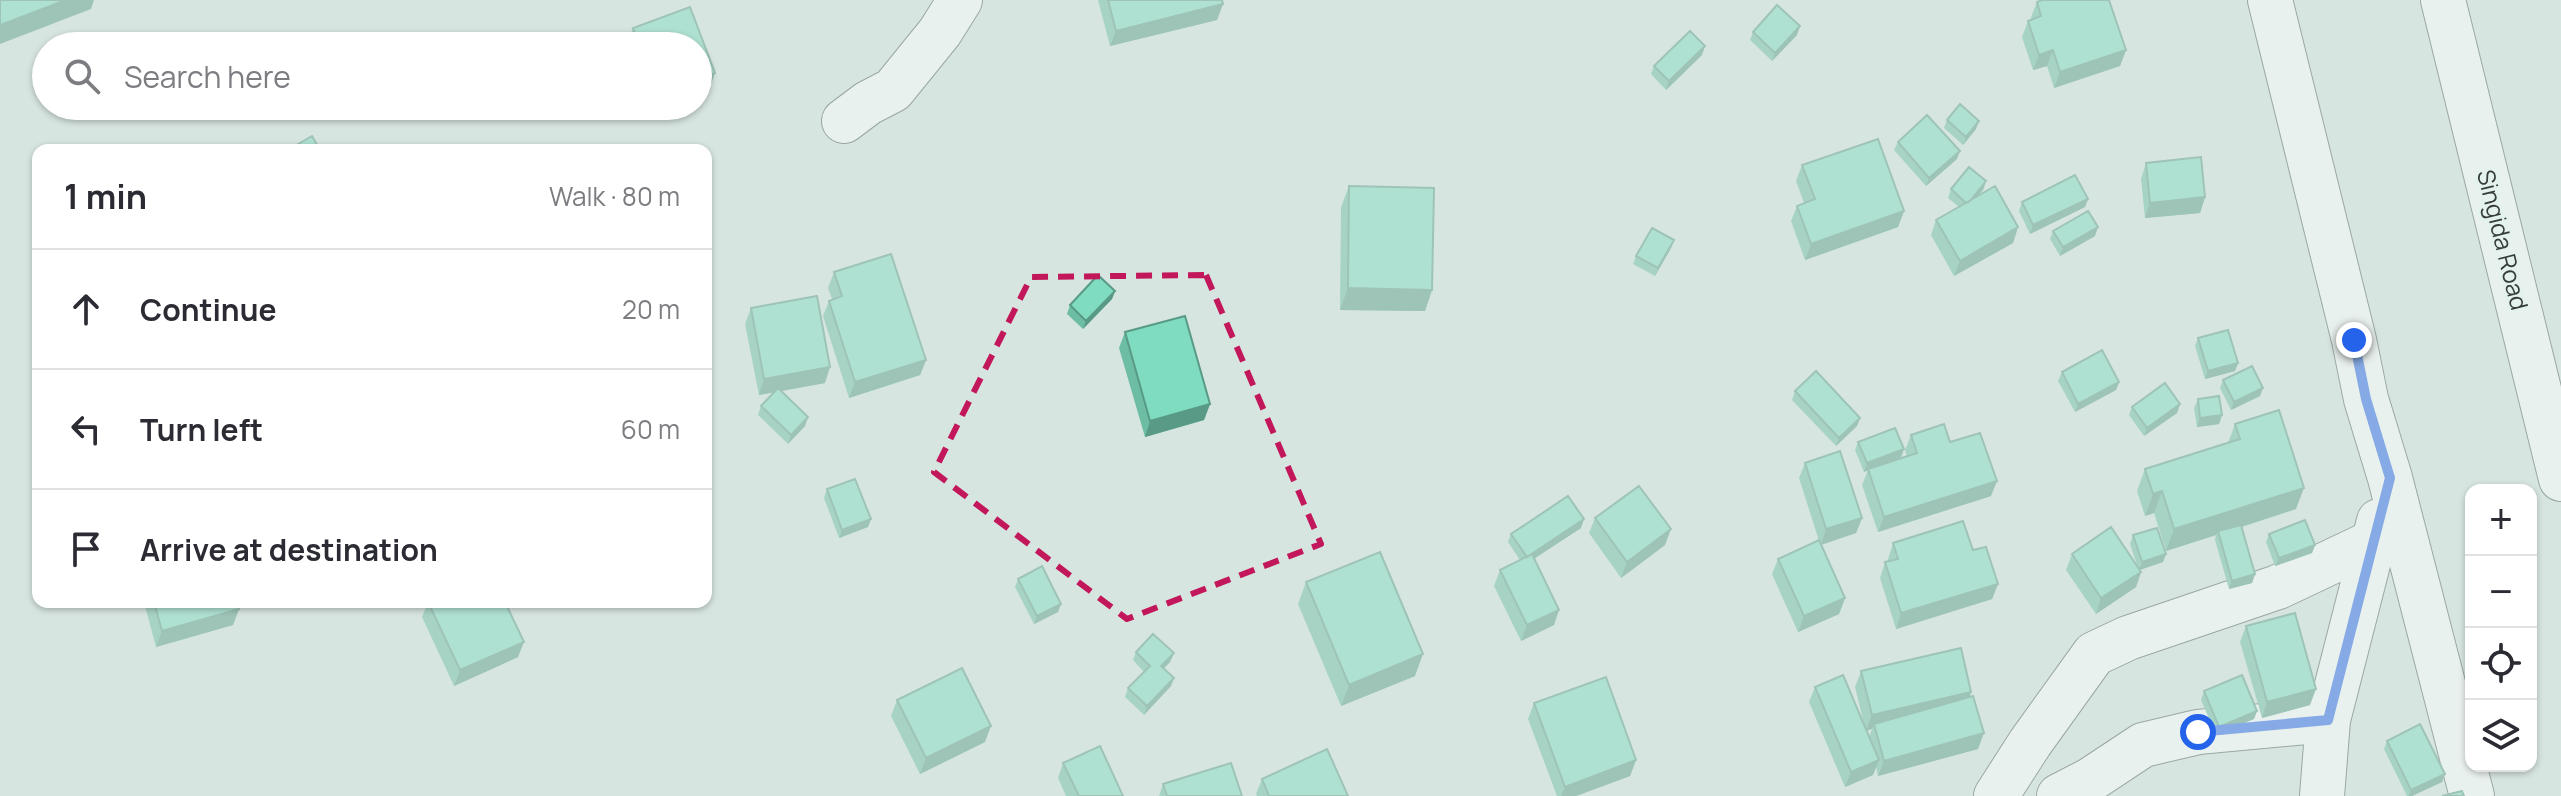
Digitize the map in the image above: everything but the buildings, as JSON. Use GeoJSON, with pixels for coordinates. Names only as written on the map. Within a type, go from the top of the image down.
{"type":"FeatureCollection","features":[{"type":"Feature","properties":{"kind":"main road"},"geometry":{"type":"LineString","coordinates":[[844,121],[893,90],[940,32],[960,0]]}},
{"type":"Feature","properties":{"kind":"main road"},"geometry":{"type":"LineString","coordinates":[[2270,0],[2366,399],[2390,478],[2472,796]]}},
{"type":"Feature","properties":{"kind":"main road","name":"Singida Road"},"geometry":{"type":"LineString","coordinates":[[2443,0],[2561,479]]}},
{"type":"Feature","properties":{"kind":"main road"},"geometry":{"type":"LineString","coordinates":[[2322,796],[2328,720],[2390,478]]}},
{"type":"Feature","properties":{"kind":"main road"},"geometry":{"type":"LineString","coordinates":[[1996,796],[2094,654],[2128,638],[2278,587],[2373,542]]}},
{"type":"Feature","properties":{"kind":"main road"},"geometry":{"type":"LineString","coordinates":[[2059,796],[2090,780],[2143,745],[2198,732],[2328,720]]}},
{"type":"Feature","properties":{"kind":"highlighted area"},"geometry":{"type":"Polygon","coordinates":[[[1206,275],[1321,544],[1127,619],[934,472],[1031,277],[1206,275]]]}},
{"type":"Feature","properties":{"kind":"route"},"geometry":{"type":"LineString","coordinates":[[2198,732],[2328,720],[2390,478],[2366,399],[2354,340]]}}]}
